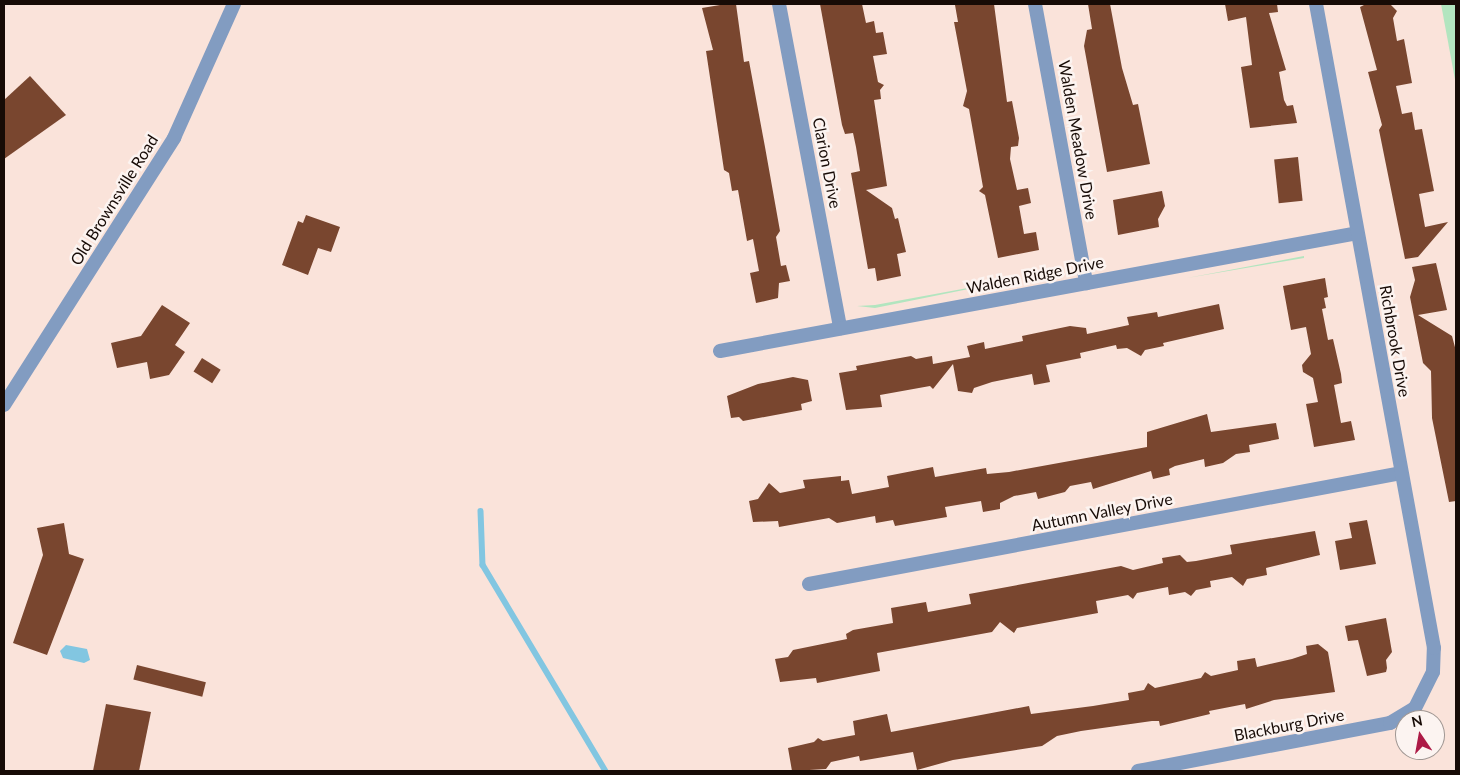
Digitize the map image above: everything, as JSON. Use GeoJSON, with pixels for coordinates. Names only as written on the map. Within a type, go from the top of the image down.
{"type":"FeatureCollection","features":[{"type":"Feature","properties":{"kind":"street","name":"Old Brownsville Road"},"geometry":{"type":"LineString","coordinates":[[4,405],[174,138],[234,4]]}},
{"type":"Feature","properties":{"kind":"street","name":"Clarion Drive"},"geometry":{"type":"LineString","coordinates":[[779,4],[840,328]]}},
{"type":"Feature","properties":{"kind":"street","name":"Walden Meadow Drive"},"geometry":{"type":"LineString","coordinates":[[1035,4],[1086,283]]}},
{"type":"Feature","properties":{"kind":"street","name":"Richbrook Drive"},"geometry":{"type":"LineString","coordinates":[[1316,4],[1434,648],[1430,685]]}},
{"type":"Feature","properties":{"kind":"street","name":"Walden Ridge Drive"},"geometry":{"type":"LineString","coordinates":[[720,351],[1357,233]]}},
{"type":"Feature","properties":{"kind":"street","name":"Autumn Valley Drive"},"geometry":{"type":"LineString","coordinates":[[809,584],[1401,473]]}},
{"type":"Feature","properties":{"kind":"street","name":"Blackburg Drive"},"geometry":{"type":"LineString","coordinates":[[1138,771],[1390,723],[1415,708],[1430,685]]}},
{"type":"Feature","properties":{"kind":"green space"},"geometry":{"type":"Polygon","coordinates":[[[1441,4],[1456,4],[1456,85],[1441,4]]]}},
{"type":"Feature","properties":{"kind":"green space"},"geometry":{"type":"Polygon","coordinates":[[[1304,256],[1304,258],[1187,278],[1304,256]]]}},
{"type":"Feature","properties":{"kind":"green space"},"geometry":{"type":"Polygon","coordinates":[[[1028,277],[875,308],[857,306],[875,305],[1028,277]]]}},
{"type":"Feature","properties":{"kind":"water"},"geometry":{"type":"Polygon","coordinates":[[[66,645],[87,649],[90,660],[84,663],[63,658],[60,651],[66,645]]]}},
{"type":"Feature","properties":{"kind":"building"},"geometry":{"type":"Polygon","coordinates":[[[736,4],[744,62],[749,61],[780,231],[776,237],[781,266],[786,265],[790,281],[779,283],[778,298],[756,303],[750,273],[759,271],[753,239],[747,241],[738,190],[732,191],[729,173],[724,170],[706,51],[713,50],[702,8],[736,4]]]}},
{"type":"Feature","properties":{"kind":"building"},"geometry":{"type":"Polygon","coordinates":[[[820,4],[862,4],[866,23],[874,21],[876,33],[883,32],[887,54],[873,56],[878,82],[884,85],[880,90],[881,99],[874,100],[887,186],[866,190],[892,208],[895,219],[898,218],[906,252],[897,254],[901,276],[877,281],[875,268],[868,269],[851,173],[860,171],[856,147],[853,133],[845,134],[842,125],[820,4]]]}},
{"type":"Feature","properties":{"kind":"building"},"geometry":{"type":"Polygon","coordinates":[[[994,4],[1007,102],[1012,101],[1019,138],[1018,146],[1011,147],[1010,159],[1017,190],[1028,188],[1031,203],[1019,206],[1024,234],[1036,232],[1039,250],[998,258],[985,195],[979,191],[983,187],[969,109],[963,106],[967,91],[954,22],[958,22],[955,5],[994,4]]]}},
{"type":"Feature","properties":{"kind":"building"},"geometry":{"type":"Polygon","coordinates":[[[1088,4],[1110,4],[1122,68],[1133,105],[1138,104],[1150,164],[1107,172],[1084,46],[1087,30],[1092,29],[1088,4]]]}},
{"type":"Feature","properties":{"kind":"building"},"geometry":{"type":"Polygon","coordinates":[[[1225,4],[1277,4],[1278,12],[1269,13],[1286,70],[1279,72],[1284,100],[1287,106],[1293,105],[1297,123],[1250,128],[1241,67],[1252,65],[1246,17],[1228,21],[1225,4]]]}},
{"type":"Feature","properties":{"kind":"building"},"geometry":{"type":"Polygon","coordinates":[[[1366,4],[1390,4],[1397,11],[1393,18],[1397,41],[1404,39],[1412,83],[1396,86],[1402,114],[1412,112],[1415,130],[1422,129],[1434,191],[1419,194],[1425,227],[1448,222],[1418,257],[1405,259],[1379,130],[1382,125],[1368,72],[1377,70],[1360,7],[1366,4]]]}},
{"type":"Feature","properties":{"kind":"building"},"geometry":{"type":"Polygon","coordinates":[[[30,76],[66,115],[4,159],[4,100],[30,76]]]}},
{"type":"Feature","properties":{"kind":"building"},"geometry":{"type":"Polygon","coordinates":[[[1298,157],[1303,201],[1279,203],[1274,160],[1298,157]]]}},
{"type":"Feature","properties":{"kind":"building"},"geometry":{"type":"Polygon","coordinates":[[[1162,191],[1165,206],[1158,219],[1159,227],[1118,235],[1113,200],[1162,191]]]}},
{"type":"Feature","properties":{"kind":"building"},"geometry":{"type":"Polygon","coordinates":[[[306,215],[340,227],[331,252],[318,248],[308,275],[282,265],[298,221],[303,223],[306,215]]]}},
{"type":"Feature","properties":{"kind":"building"},"geometry":{"type":"Polygon","coordinates":[[[1436,263],[1447,310],[1418,315],[1452,336],[1456,351],[1456,501],[1449,502],[1432,418],[1431,371],[1423,363],[1410,297],[1415,280],[1412,267],[1436,263]]]}},
{"type":"Feature","properties":{"kind":"building"},"geometry":{"type":"Polygon","coordinates":[[[1325,278],[1328,297],[1324,298],[1326,308],[1322,309],[1328,340],[1333,339],[1341,374],[1342,383],[1334,385],[1341,423],[1351,421],[1355,440],[1314,447],[1306,404],[1318,402],[1313,378],[1303,372],[1302,365],[1311,354],[1306,327],[1291,330],[1283,286],[1325,278]]]}},
{"type":"Feature","properties":{"kind":"building"},"geometry":{"type":"Polygon","coordinates":[[[1219,304],[1224,329],[1163,343],[1164,346],[1145,350],[1141,356],[1127,348],[1117,349],[1116,345],[1080,353],[1081,358],[1046,365],[1050,382],[1034,385],[1032,374],[992,382],[974,388],[972,393],[958,391],[953,364],[933,389],[930,386],[880,395],[882,407],[846,410],[839,373],[857,370],[856,366],[911,356],[916,359],[932,356],[933,364],[970,357],[967,346],[984,342],[985,349],[1023,341],[1022,336],[1070,326],[1086,328],[1087,334],[1129,325],[1127,317],[1157,312],[1158,317],[1219,304]]]}},
{"type":"Feature","properties":{"kind":"building"},"geometry":{"type":"Polygon","coordinates":[[[162,305],[190,323],[175,345],[185,352],[169,375],[150,379],[147,362],[117,368],[111,343],[141,336],[162,305]]]}},
{"type":"Feature","properties":{"kind":"building"},"geometry":{"type":"Polygon","coordinates":[[[202,358],[221,370],[212,383],[194,372],[202,358]]]}},
{"type":"Feature","properties":{"kind":"building"},"geometry":{"type":"Polygon","coordinates":[[[793,377],[808,380],[812,401],[801,404],[802,410],[743,421],[739,417],[731,418],[727,396],[758,384],[793,377]]]}},
{"type":"Feature","properties":{"kind":"building"},"geometry":{"type":"Polygon","coordinates":[[[1207,414],[1211,432],[1276,423],[1279,439],[1249,445],[1250,452],[1236,454],[1223,463],[1205,467],[1204,459],[1175,466],[1169,469],[1170,475],[1153,479],[1151,471],[1093,489],[1091,482],[1070,486],[1065,492],[1038,499],[1036,492],[1014,496],[1000,503],[1000,509],[983,512],[981,501],[945,507],[947,517],[895,526],[893,520],[876,523],[875,516],[837,523],[829,518],[779,527],[778,521],[753,522],[749,501],[758,499],[769,483],[780,493],[805,488],[803,480],[841,476],[841,481],[849,480],[852,494],[889,487],[887,476],[933,467],[935,477],[986,468],[987,474],[1009,472],[1147,447],[1147,432],[1207,414]]]}},
{"type":"Feature","properties":{"kind":"building"},"geometry":{"type":"Polygon","coordinates":[[[1367,520],[1376,564],[1340,570],[1335,541],[1352,538],[1349,523],[1367,520]]]}},
{"type":"Feature","properties":{"kind":"building"},"geometry":{"type":"Polygon","coordinates":[[[64,523],[69,554],[84,559],[47,655],[13,643],[43,555],[37,528],[64,523]]]}},
{"type":"Feature","properties":{"kind":"building"},"geometry":{"type":"Polygon","coordinates":[[[1315,531],[1320,555],[1266,568],[1267,575],[1247,579],[1243,586],[1232,577],[1210,581],[1211,587],[1196,590],[1191,596],[1185,592],[1169,595],[1168,587],[1137,593],[1133,599],[1128,595],[1096,601],[1098,613],[1017,628],[1014,633],[1000,622],[992,632],[877,653],[880,671],[817,683],[816,678],[780,682],[775,659],[788,657],[793,650],[847,639],[846,634],[853,630],[893,623],[891,608],[926,602],[928,612],[971,604],[969,594],[1121,566],[1133,570],[1163,563],[1162,558],[1180,555],[1187,562],[1196,561],[1232,554],[1230,545],[1315,531]]]}},
{"type":"Feature","properties":{"kind":"building"},"geometry":{"type":"Polygon","coordinates":[[[1386,618],[1392,652],[1386,660],[1386,672],[1367,676],[1358,640],[1348,641],[1345,626],[1386,618]]]}},
{"type":"Feature","properties":{"kind":"building"},"geometry":{"type":"Polygon","coordinates":[[[1318,644],[1328,652],[1335,692],[1274,700],[1246,709],[1245,704],[1209,711],[1210,714],[1160,726],[1159,721],[1152,721],[1081,731],[1057,736],[1042,746],[953,760],[917,770],[913,752],[860,761],[859,756],[831,762],[826,769],[792,771],[788,748],[814,742],[818,738],[823,741],[855,735],[853,721],[887,714],[891,732],[1029,706],[1031,714],[1093,706],[1129,700],[1128,693],[1144,690],[1148,683],[1155,688],[1201,678],[1205,672],[1211,676],[1238,670],[1237,661],[1255,658],[1257,667],[1292,659],[1307,654],[1306,646],[1318,644]]]}},
{"type":"Feature","properties":{"kind":"building"},"geometry":{"type":"Polygon","coordinates":[[[137,665],[206,682],[202,697],[133,680],[137,665]]]}},
{"type":"Feature","properties":{"kind":"building"},"geometry":{"type":"Polygon","coordinates":[[[106,704],[151,712],[139,771],[93,771],[106,704]]]}},
{"type":"Feature","properties":{"kind":"waterway"},"geometry":{"type":"LineString","coordinates":[[481,511],[483,565],[606,771]]}}]}
